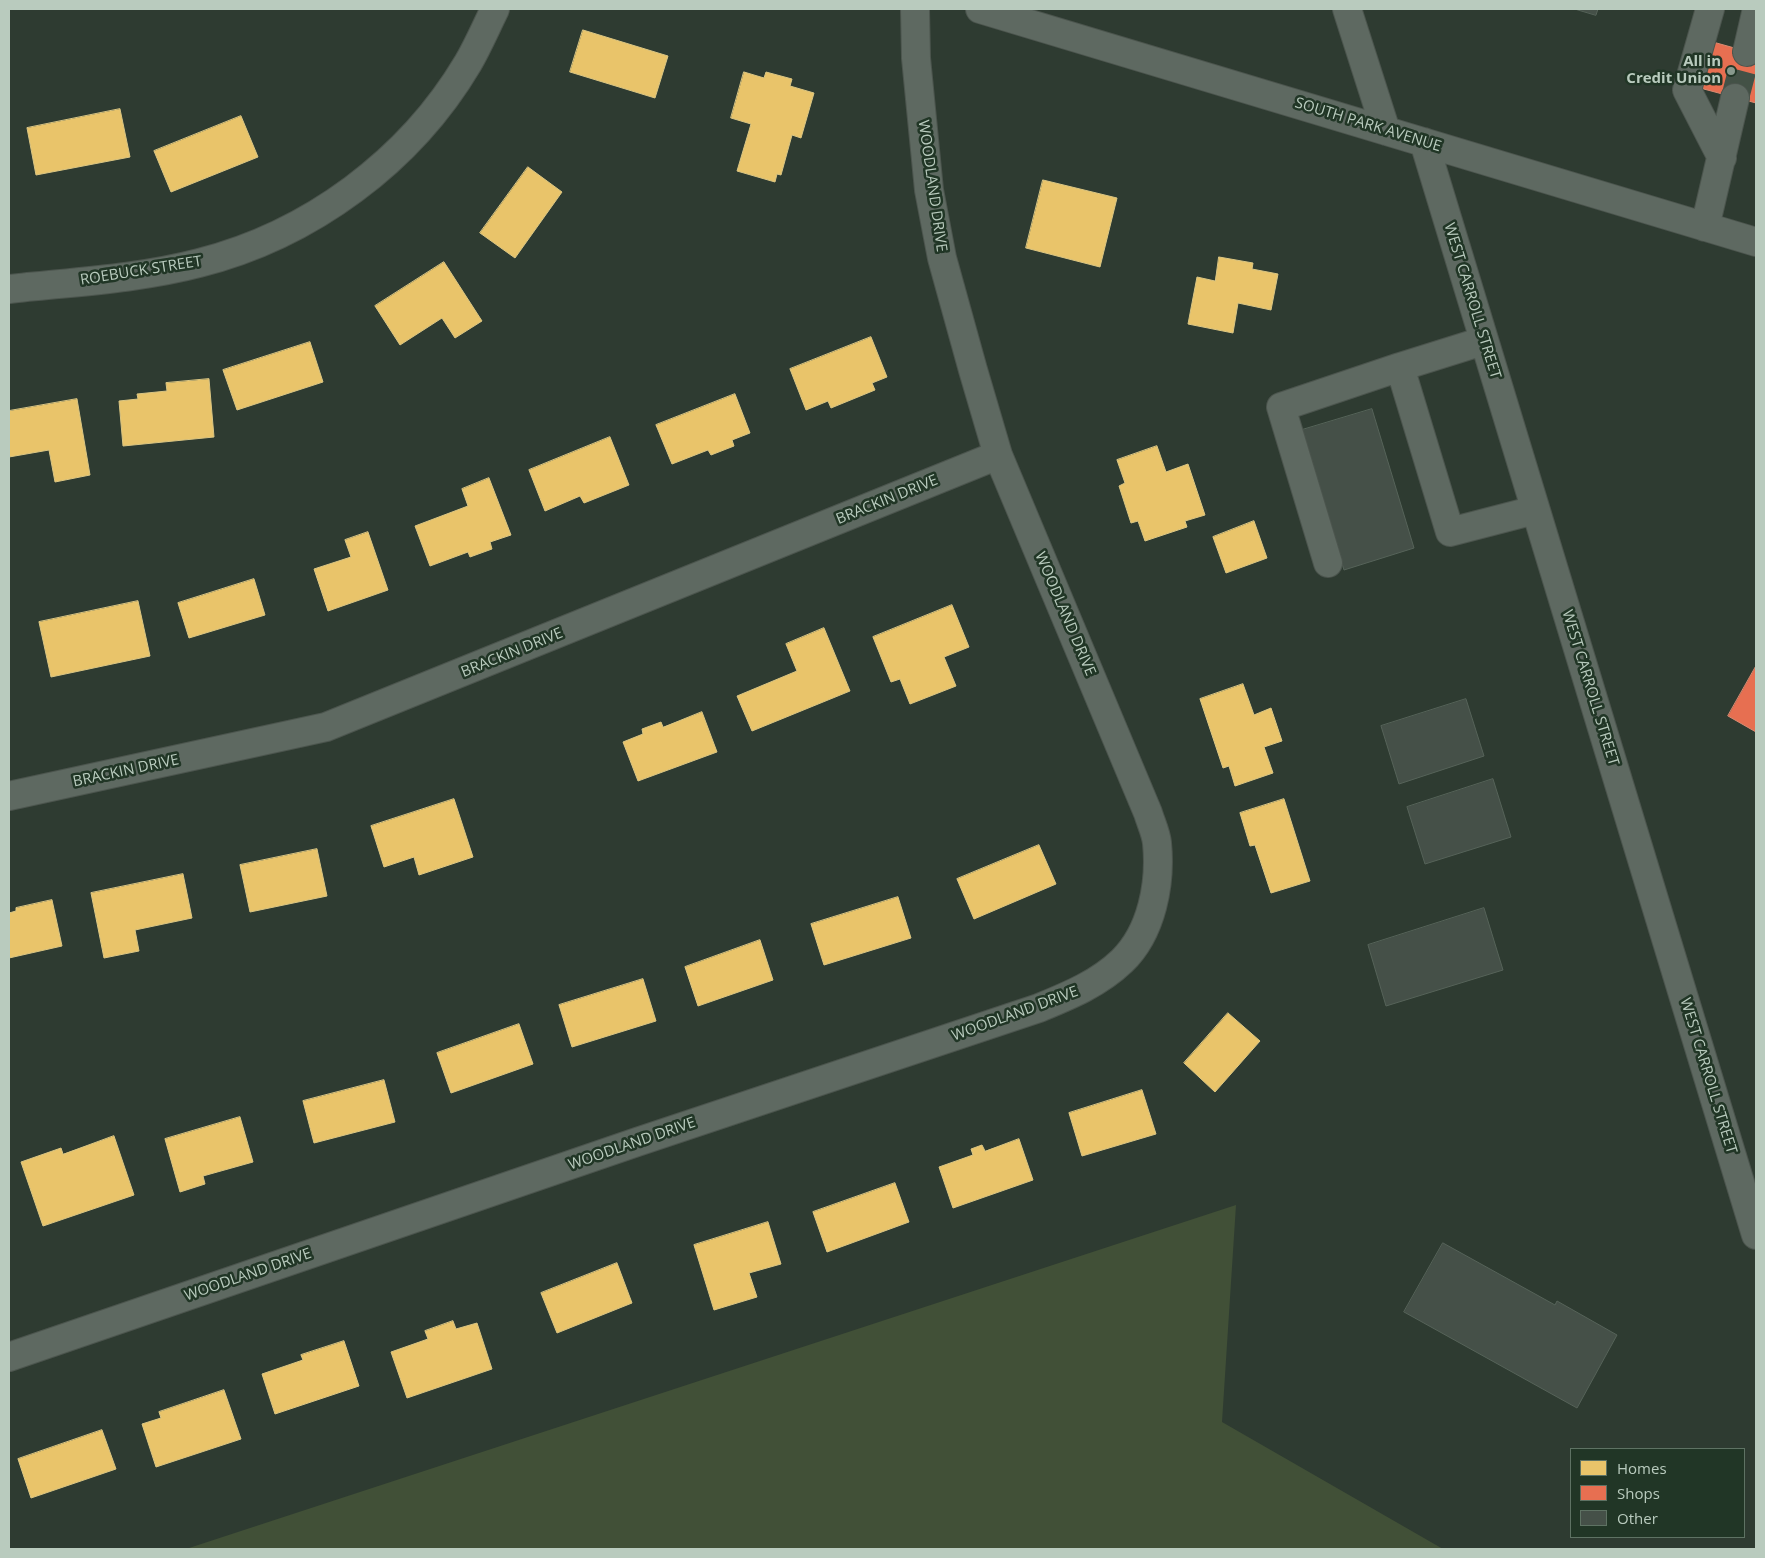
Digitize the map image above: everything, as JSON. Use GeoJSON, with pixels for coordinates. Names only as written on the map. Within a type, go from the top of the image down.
{"type":"FeatureCollection","features":[{"type":"Feature","properties":{"kind":"street","name":"ROEBUCK STREET"},"geometry":{"type":"LineString","coordinates":[[9,289],[142,273],[199,263],[245,248],[287,231],[326,209],[360,184],[398,152],[432,115],[468,63],[495,9]]}},
{"type":"Feature","properties":{"kind":"street","name":"WOODLAND DRIVE"},"geometry":{"type":"LineString","coordinates":[[9,1356],[637,1142],[1039,1008],[1096,982],[1123,960],[1140,936],[1153,903],[1158,870],[1157,840],[1148,813],[998,455],[942,258],[929,190],[916,58],[914,9]]}},
{"type":"Feature","properties":{"kind":"street","name":"SOUTH PARK AVENUE"},"geometry":{"type":"LineString","coordinates":[[980,9],[1756,242]]}},
{"type":"Feature","properties":{"kind":"street"},"geometry":{"type":"LineString","coordinates":[[1347,9],[1386,130]]}},
{"type":"Feature","properties":{"kind":"street"},"geometry":{"type":"LineString","coordinates":[[1710,9],[1687,90],[1722,158]]}},
{"type":"Feature","properties":{"kind":"street"},"geometry":{"type":"LineString","coordinates":[[1747,52],[1756,13]]}},
{"type":"Feature","properties":{"kind":"street"},"geometry":{"type":"LineString","coordinates":[[1705,227],[1735,98]]}},
{"type":"Feature","properties":{"kind":"street","name":"WEST CARROLL STREET"},"geometry":{"type":"LineString","coordinates":[[1424,142],[1756,1235]]}},
{"type":"Feature","properties":{"kind":"street"},"geometry":{"type":"LineString","coordinates":[[1328,563],[1281,407],[1400,366],[1483,341]]}},
{"type":"Feature","properties":{"kind":"street"},"geometry":{"type":"LineString","coordinates":[[1400,366],[1450,532],[1535,510]]}},
{"type":"Feature","properties":{"kind":"street","name":"BRACKIN DRIVE"},"geometry":{"type":"LineString","coordinates":[[9,796],[326,727],[998,455]]}},
{"type":"Feature","properties":{"kind":"green space"},"geometry":{"type":"Polygon","coordinates":[[[1236,1205],[1222,1422],[1443,1549],[186,1549],[1236,1205]]]}},
{"type":"Feature","properties":{"kind":"building: Homes"},"geometry":{"type":"Polygon","coordinates":[[[583,30],[668,56],[655,98],[570,72],[583,30]]]}},
{"type":"Feature","properties":{"kind":"building: Homes"},"geometry":{"type":"Polygon","coordinates":[[[744,72],[764,78],[766,72],[792,79],[790,86],[814,93],[801,138],[792,135],[781,175],[777,174],[775,182],[737,171],[751,124],[731,118],[744,72]]]}},
{"type":"Feature","properties":{"kind":"building: Homes"},"geometry":{"type":"Polygon","coordinates":[[[120,109],[130,157],[36,175],[27,128],[120,109]]]}},
{"type":"Feature","properties":{"kind":"building: Homes"},"geometry":{"type":"Polygon","coordinates":[[[241,116],[258,157],[171,192],[154,151],[241,116]]]}},
{"type":"Feature","properties":{"kind":"building: Homes"},"geometry":{"type":"Polygon","coordinates":[[[528,167],[562,192],[515,258],[480,233],[528,167]]]}},
{"type":"Feature","properties":{"kind":"building: Homes"},"geometry":{"type":"Polygon","coordinates":[[[1043,180],[1117,198],[1100,267],[1026,248],[1043,180]]]}},
{"type":"Feature","properties":{"kind":"building: Homes"},"geometry":{"type":"Polygon","coordinates":[[[1219,257],[1253,263],[1252,269],[1278,274],[1271,310],[1238,303],[1233,333],[1188,324],[1197,277],[1215,281],[1219,257]]]}},
{"type":"Feature","properties":{"kind":"building: Homes"},"geometry":{"type":"Polygon","coordinates":[[[444,262],[482,321],[455,338],[442,318],[400,345],[375,306],[444,262]]]}},
{"type":"Feature","properties":{"kind":"building: Homes"},"geometry":{"type":"Polygon","coordinates":[[[871,337],[887,377],[872,383],[875,390],[831,408],[828,401],[806,410],[790,369],[871,337]]]}},
{"type":"Feature","properties":{"kind":"building: Homes"},"geometry":{"type":"Polygon","coordinates":[[[310,342],[323,382],[237,410],[223,370],[310,342]]]}},
{"type":"Feature","properties":{"kind":"building: Homes"},"geometry":{"type":"Polygon","coordinates":[[[209,379],[214,437],[123,446],[119,401],[138,399],[137,394],[167,391],[166,383],[209,379]]]}},
{"type":"Feature","properties":{"kind":"building: Homes"},"geometry":{"type":"Polygon","coordinates":[[[735,394],[750,433],[732,440],[734,446],[711,455],[708,450],[672,464],[656,425],[735,394]]]}},
{"type":"Feature","properties":{"kind":"building: Homes"},"geometry":{"type":"Polygon","coordinates":[[[77,399],[90,475],[55,482],[49,450],[9,457],[9,411],[77,399]]]}},
{"type":"Feature","properties":{"kind":"building: Homes"},"geometry":{"type":"Polygon","coordinates":[[[610,437],[629,485],[584,503],[580,496],[545,511],[529,470],[610,437]]]}},
{"type":"Feature","properties":{"kind":"building: Homes"},"geometry":{"type":"Polygon","coordinates":[[[1157,446],[1166,472],[1188,464],[1205,515],[1185,521],[1187,527],[1145,541],[1138,521],[1131,523],[1119,486],[1125,483],[1117,460],[1157,446]]]}},
{"type":"Feature","properties":{"kind":"building: Homes"},"geometry":{"type":"Polygon","coordinates":[[[489,478],[511,535],[490,542],[492,549],[470,557],[468,552],[430,566],[415,526],[468,506],[462,489],[489,478]]]}},
{"type":"Feature","properties":{"kind":"building: Homes"},"geometry":{"type":"Polygon","coordinates":[[[1254,521],[1267,558],[1226,573],[1213,537],[1254,521]]]}},
{"type":"Feature","properties":{"kind":"building: Homes"},"geometry":{"type":"Polygon","coordinates":[[[368,532],[388,590],[328,611],[314,569],[351,557],[345,540],[368,532]]]}},
{"type":"Feature","properties":{"kind":"building: Homes"},"geometry":{"type":"Polygon","coordinates":[[[254,579],[265,615],[189,638],[178,603],[254,579]]]}},
{"type":"Feature","properties":{"kind":"building: Homes"},"geometry":{"type":"Polygon","coordinates":[[[138,601],[150,656],[51,677],[39,622],[138,601]]]}},
{"type":"Feature","properties":{"kind":"building: Homes"},"geometry":{"type":"Polygon","coordinates":[[[952,605],[969,647],[944,657],[956,686],[910,704],[900,679],[891,682],[873,637],[952,605]]]}},
{"type":"Feature","properties":{"kind":"building: Homes"},"geometry":{"type":"Polygon","coordinates":[[[824,628],[850,691],[752,731],[737,696],[797,671],[786,644],[824,628]]]}},
{"type":"Feature","properties":{"kind":"building: Homes"},"geometry":{"type":"Polygon","coordinates":[[[1243,684],[1254,715],[1271,708],[1282,741],[1264,747],[1273,773],[1235,786],[1229,766],[1223,768],[1200,699],[1243,684]]]}},
{"type":"Feature","properties":{"kind":"building: Homes"},"geometry":{"type":"Polygon","coordinates":[[[702,712],[717,752],[638,781],[623,742],[643,734],[642,729],[661,722],[663,727],[702,712]]]}},
{"type":"Feature","properties":{"kind":"building: Homes"},"geometry":{"type":"Polygon","coordinates":[[[454,799],[473,857],[419,875],[414,857],[384,867],[371,826],[454,799]]]}},
{"type":"Feature","properties":{"kind":"building: Homes"},"geometry":{"type":"Polygon","coordinates":[[[1284,799],[1310,881],[1271,893],[1255,845],[1250,846],[1240,813],[1284,799]]]}},
{"type":"Feature","properties":{"kind":"building: Homes"},"geometry":{"type":"Polygon","coordinates":[[[1039,845],[1056,884],[974,919],[957,879],[1039,845]]]}},
{"type":"Feature","properties":{"kind":"building: Homes"},"geometry":{"type":"Polygon","coordinates":[[[317,849],[327,896],[250,912],[240,865],[317,849]]]}},
{"type":"Feature","properties":{"kind":"building: Homes"},"geometry":{"type":"Polygon","coordinates":[[[183,874],[192,918],[135,930],[139,951],[104,958],[91,893],[183,874]]]}},
{"type":"Feature","properties":{"kind":"building: Homes"},"geometry":{"type":"Polygon","coordinates":[[[898,897],[911,938],[824,965],[811,924],[898,897]]]}},
{"type":"Feature","properties":{"kind":"building: Homes"},"geometry":{"type":"Polygon","coordinates":[[[52,900],[62,946],[9,958],[9,913],[16,911],[16,908],[52,900]]]}},
{"type":"Feature","properties":{"kind":"building: Homes"},"geometry":{"type":"Polygon","coordinates":[[[760,940],[773,980],[698,1006],[685,967],[760,940]]]}},
{"type":"Feature","properties":{"kind":"building: Homes"},"geometry":{"type":"Polygon","coordinates":[[[643,979],[656,1021],[572,1047],[559,1005],[643,979]]]}},
{"type":"Feature","properties":{"kind":"building: Homes"},"geometry":{"type":"Polygon","coordinates":[[[1228,1013],[1260,1041],[1215,1092],[1184,1063],[1228,1013]]]}},
{"type":"Feature","properties":{"kind":"building: Homes"},"geometry":{"type":"Polygon","coordinates":[[[519,1024],[533,1064],[451,1093],[437,1053],[519,1024]]]}},
{"type":"Feature","properties":{"kind":"building: Homes"},"geometry":{"type":"Polygon","coordinates":[[[384,1080],[395,1122],[314,1143],[303,1101],[384,1080]]]}},
{"type":"Feature","properties":{"kind":"building: Homes"},"geometry":{"type":"Polygon","coordinates":[[[1142,1090],[1156,1134],[1082,1156],[1069,1113],[1142,1090]]]}},
{"type":"Feature","properties":{"kind":"building: Homes"},"geometry":{"type":"Polygon","coordinates":[[[240,1117],[253,1162],[203,1176],[205,1184],[180,1192],[165,1139],[240,1117]]]}},
{"type":"Feature","properties":{"kind":"building: Homes"},"geometry":{"type":"Polygon","coordinates":[[[114,1136],[134,1195],[43,1226],[21,1162],[61,1148],[63,1154],[114,1136]]]}},
{"type":"Feature","properties":{"kind":"building: Homes"},"geometry":{"type":"Polygon","coordinates":[[[1019,1139],[1033,1180],[953,1208],[939,1167],[973,1155],[971,1149],[982,1145],[985,1151],[1019,1139]]]}},
{"type":"Feature","properties":{"kind":"building: Homes"},"geometry":{"type":"Polygon","coordinates":[[[895,1183],[909,1222],[827,1252],[813,1212],[895,1183]]]}},
{"type":"Feature","properties":{"kind":"building: Homes"},"geometry":{"type":"Polygon","coordinates":[[[768,1222],[781,1264],[749,1273],[757,1297],[714,1310],[694,1245],[768,1222]]]}},
{"type":"Feature","properties":{"kind":"building: Homes"},"geometry":{"type":"Polygon","coordinates":[[[617,1263],[632,1303],[557,1333],[541,1293],[617,1263]]]}},
{"type":"Feature","properties":{"kind":"building: Homes"},"geometry":{"type":"Polygon","coordinates":[[[453,1321],[456,1329],[477,1323],[492,1369],[407,1398],[391,1352],[428,1339],[425,1331],[453,1321]]]}},
{"type":"Feature","properties":{"kind":"building: Homes"},"geometry":{"type":"Polygon","coordinates":[[[344,1341],[359,1386],[275,1414],[262,1374],[303,1360],[301,1355],[344,1341]]]}},
{"type":"Feature","properties":{"kind":"building: Homes"},"geometry":{"type":"Polygon","coordinates":[[[224,1390],[241,1439],[156,1467],[142,1424],[161,1418],[159,1412],[224,1390]]]}},
{"type":"Feature","properties":{"kind":"building: Homes"},"geometry":{"type":"Polygon","coordinates":[[[102,1430],[116,1469],[31,1498],[18,1459],[102,1430]]]}},
{"type":"Feature","properties":{"kind":"building: Shops","name":"All in Credit Union"},"geometry":{"type":"Polygon","coordinates":[[[1713,42],[1756,54],[1756,103],[1700,88],[1713,42]]]}},
{"type":"Feature","properties":{"kind":"building: Shops"},"geometry":{"type":"Polygon","coordinates":[[[1756,666],[1756,732],[1728,716],[1756,666]]]}},
{"type":"Feature","properties":{"kind":"building: Other"},"geometry":{"type":"Polygon","coordinates":[[[1575,9],[1598,9],[1596,15],[1575,9]]]}},
{"type":"Feature","properties":{"kind":"building: Other"},"geometry":{"type":"Polygon","coordinates":[[[1372,409],[1414,548],[1344,570],[1302,430],[1372,409]]]}},
{"type":"Feature","properties":{"kind":"building: Other"},"geometry":{"type":"Polygon","coordinates":[[[1466,699],[1484,756],[1399,784],[1381,726],[1466,699]]]}},
{"type":"Feature","properties":{"kind":"building: Other"},"geometry":{"type":"Polygon","coordinates":[[[1493,779],[1511,837],[1425,864],[1407,807],[1493,779]]]}},
{"type":"Feature","properties":{"kind":"building: Other"},"geometry":{"type":"Polygon","coordinates":[[[1484,908],[1503,970],[1386,1006],[1368,945],[1484,908]]]}},
{"type":"Feature","properties":{"kind":"building: Other"},"geometry":{"type":"Polygon","coordinates":[[[1443,1243],[1555,1305],[1557,1301],[1617,1335],[1577,1408],[1404,1312],[1443,1243]]]}},
{"type":"Feature","properties":{"kind":"tunnel"},"geometry":{"type":"LineString","coordinates":[[1735,98],[1747,52]]}},
{"type":"Feature","properties":{"kind":"place","name":"All in Credit Union"},"geometry":{"type":"Point","coordinates":[1731,71]}}]}
